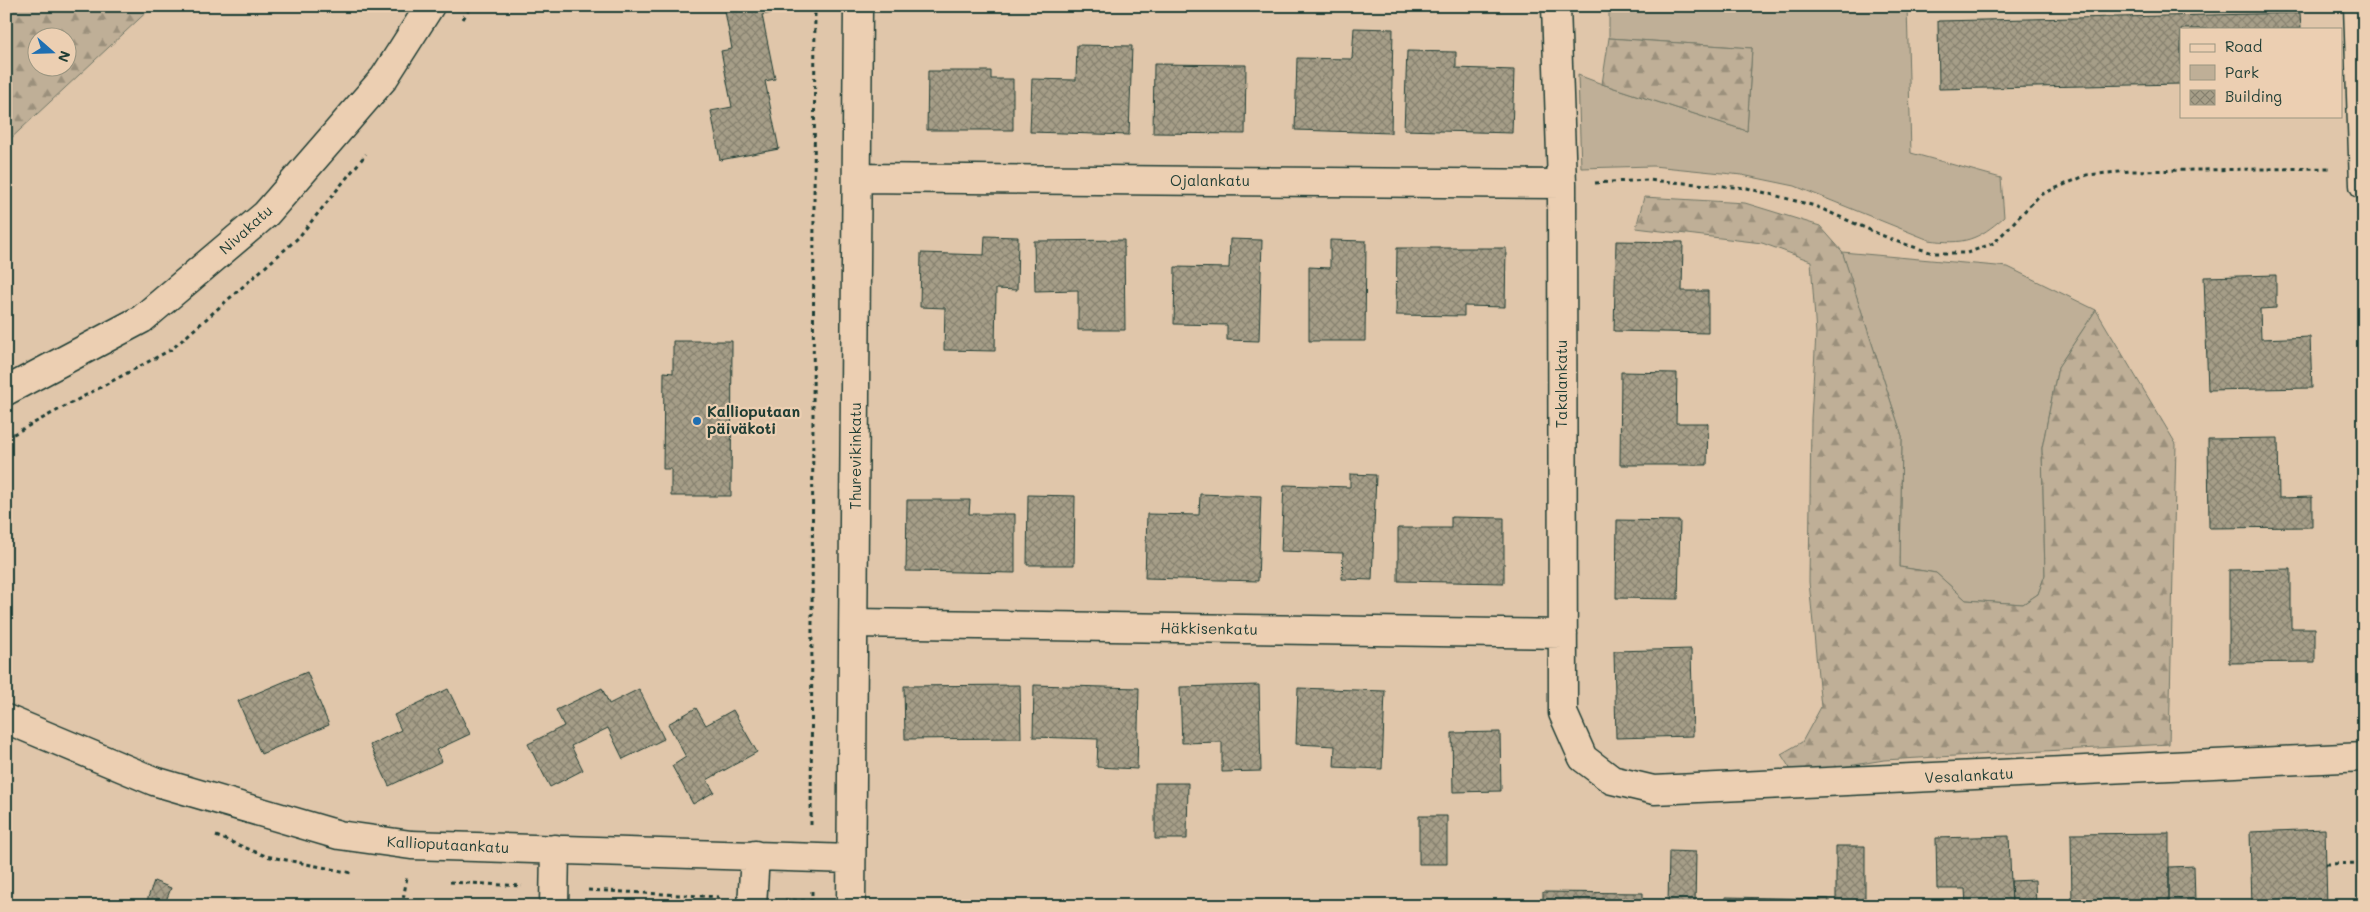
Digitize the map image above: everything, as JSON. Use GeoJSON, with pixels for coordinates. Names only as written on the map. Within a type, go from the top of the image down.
{"type":"FeatureCollection","features":[{"type":"Feature","properties":{"kind":"street","name":"Nivakatu"},"geometry":{"type":"LineString","coordinates":[[6,391],[142,319],[266,214],[384,78],[430,6]]}},
{"type":"Feature","properties":{"kind":"street","name":"Thurevikinkatu"},"geometry":{"type":"LineString","coordinates":[[851,906],[855,623],[858,6]]}},
{"type":"Feature","properties":{"kind":"street","name":"Takalankatu"},"geometry":{"type":"LineString","coordinates":[[1556,6],[1562,184],[1563,713],[1582,758]]}},
{"type":"Feature","properties":{"kind":"street"},"geometry":{"type":"LineString","coordinates":[[2358,6],[2363,176]]}},
{"type":"Feature","properties":{"kind":"street","name":"Ojalankatu"},"geometry":{"type":"LineString","coordinates":[[857,178],[1562,184]]}},
{"type":"Feature","properties":{"kind":"street","name":"Häkkisenkatu"},"geometry":{"type":"LineString","coordinates":[[855,623],[1563,634]]}},
{"type":"Feature","properties":{"kind":"street","name":"Kallioputaankatu"},"geometry":{"type":"LineString","coordinates":[[6,719],[154,781],[339,835],[411,845],[851,859]]}},
{"type":"Feature","properties":{"kind":"street","name":"Vesalankatu"},"geometry":{"type":"LineString","coordinates":[[1582,758],[1612,780],[1654,790],[2364,757]]}},
{"type":"Feature","properties":{"kind":"street"},"geometry":{"type":"LineString","coordinates":[[554,906],[555,850]]}},
{"type":"Feature","properties":{"kind":"street"},"geometry":{"type":"LineString","coordinates":[[752,906],[755,855]]}},
{"type":"Feature","properties":{"kind":"path"},"geometry":{"type":"LineString","coordinates":[[812,906],[815,6]]}},
{"type":"Feature","properties":{"kind":"path"},"geometry":{"type":"LineString","coordinates":[[1562,184],[1647,180],[1747,188],[1815,206],[1895,241],[1934,252],[1967,253],[1994,243],[2040,195],[2087,175],[2130,170],[2363,176]]}},
{"type":"Feature","properties":{"kind":"path"},"geometry":{"type":"LineString","coordinates":[[2326,864],[2364,863]]}},
{"type":"Feature","properties":{"kind":"green space"},"geometry":{"type":"Polygon","coordinates":[[[6,6],[153,6],[78,76],[78,28],[28,28],[28,78],[76,78],[6,143],[6,6]]]}},
{"type":"Feature","properties":{"kind":"green space"},"geometry":{"type":"Polygon","coordinates":[[[1609,6],[1907,6],[1911,153],[2001,178],[2004,217],[1986,231],[1970,239],[1952,242],[1929,240],[1795,186],[1742,175],[1653,166],[1581,168],[1578,75],[1747,131],[1752,48],[1609,38],[1609,6]]]}},
{"type":"Feature","properties":{"kind":"green space"},"geometry":{"type":"Polygon","coordinates":[[[1609,38],[1752,48],[1747,131],[1602,84],[1609,38]]]}},
{"type":"Feature","properties":{"kind":"green space"},"geometry":{"type":"Polygon","coordinates":[[[1644,197],[1745,203],[1820,226],[1842,251],[1902,436],[1900,567],[1936,573],[1966,600],[2023,604],[2038,594],[2045,575],[2042,448],[2058,367],[2096,310],[2176,444],[2169,744],[1884,760],[1812,772],[1791,770],[1781,754],[1802,742],[1821,707],[1809,582],[1811,419],[1816,334],[1811,261],[1762,243],[1636,228],[1644,197]]]}},
{"type":"Feature","properties":{"kind":"green space"},"geometry":{"type":"Polygon","coordinates":[[[1842,252],[2008,267],[2096,310],[2058,367],[2042,448],[2045,575],[2038,594],[2023,604],[1966,600],[1936,573],[1900,567],[1902,436],[1842,252]]]}},
{"type":"Feature","properties":{"kind":"building"},"geometry":{"type":"Polygon","coordinates":[[[724,6],[776,6],[777,12],[762,15],[775,79],[765,81],[779,149],[720,160],[711,111],[732,107],[721,51],[732,49],[724,6]]]}},
{"type":"Feature","properties":{"kind":"building"},"geometry":{"type":"Polygon","coordinates":[[[2300,13],[2301,28],[2180,28],[2180,84],[1939,89],[1938,21],[2300,13]]]}},
{"type":"Feature","properties":{"kind":"building"},"geometry":{"type":"Polygon","coordinates":[[[1354,28],[1393,29],[1391,133],[1295,130],[1297,58],[1352,59],[1354,28]]]}},
{"type":"Feature","properties":{"kind":"building"},"geometry":{"type":"Polygon","coordinates":[[[1077,45],[1132,46],[1129,135],[1030,132],[1032,79],[1076,80],[1077,45]]]}},
{"type":"Feature","properties":{"kind":"building"},"geometry":{"type":"Polygon","coordinates":[[[1407,51],[1456,52],[1456,68],[1514,70],[1512,133],[1404,130],[1407,51]]]}},
{"type":"Feature","properties":{"kind":"building"},"geometry":{"type":"Polygon","coordinates":[[[1154,64],[1246,65],[1245,134],[1153,133],[1154,64]]]}},
{"type":"Feature","properties":{"kind":"building"},"geometry":{"type":"Polygon","coordinates":[[[928,71],[991,71],[991,79],[1013,79],[1013,130],[927,130],[928,71]]]}},
{"type":"Feature","properties":{"kind":"building"},"geometry":{"type":"Polygon","coordinates":[[[985,236],[1018,237],[1017,290],[996,289],[995,351],[944,350],[945,308],[920,307],[921,253],[984,255],[985,236]]]}},
{"type":"Feature","properties":{"kind":"building"},"geometry":{"type":"Polygon","coordinates":[[[1230,239],[1262,240],[1259,341],[1227,340],[1227,325],[1174,324],[1175,267],[1229,268],[1230,239]]]}},
{"type":"Feature","properties":{"kind":"building"},"geometry":{"type":"Polygon","coordinates":[[[1124,240],[1125,330],[1078,330],[1078,290],[1035,291],[1034,241],[1124,240]]]}},
{"type":"Feature","properties":{"kind":"building"},"geometry":{"type":"Polygon","coordinates":[[[1330,240],[1366,241],[1365,341],[1309,341],[1309,267],[1330,268],[1330,240]]]}},
{"type":"Feature","properties":{"kind":"building"},"geometry":{"type":"Polygon","coordinates":[[[1616,241],[1683,242],[1682,291],[1708,291],[1708,333],[1614,331],[1616,241]]]}},
{"type":"Feature","properties":{"kind":"building"},"geometry":{"type":"Polygon","coordinates":[[[1397,248],[1506,248],[1505,307],[1464,306],[1464,316],[1396,315],[1397,248]]]}},
{"type":"Feature","properties":{"kind":"building"},"geometry":{"type":"Polygon","coordinates":[[[2276,275],[2276,308],[2260,309],[2261,339],[2310,337],[2312,388],[2208,390],[2204,277],[2276,275]]]}},
{"type":"Feature","properties":{"kind":"building","name":"Kallioputaan päiväkoti"},"geometry":{"type":"Polygon","coordinates":[[[673,341],[732,341],[731,496],[671,496],[671,469],[663,469],[664,372],[673,373],[673,341]]]}},
{"type":"Feature","properties":{"kind":"building"},"geometry":{"type":"Polygon","coordinates":[[[1621,372],[1677,373],[1676,423],[1708,423],[1707,465],[1620,465],[1621,372]]]}},
{"type":"Feature","properties":{"kind":"building"},"geometry":{"type":"Polygon","coordinates":[[[2278,438],[2279,498],[2312,497],[2312,527],[2209,528],[2208,439],[2278,438]]]}},
{"type":"Feature","properties":{"kind":"building"},"geometry":{"type":"Polygon","coordinates":[[[1350,474],[1376,475],[1372,580],[1342,579],[1343,553],[1281,551],[1284,485],[1350,487],[1350,474]]]}},
{"type":"Feature","properties":{"kind":"building"},"geometry":{"type":"Polygon","coordinates":[[[1200,494],[1261,496],[1258,581],[1145,578],[1147,514],[1199,515],[1200,494]]]}},
{"type":"Feature","properties":{"kind":"building"},"geometry":{"type":"Polygon","coordinates":[[[1028,495],[1075,496],[1074,565],[1027,565],[1028,495]]]}},
{"type":"Feature","properties":{"kind":"building"},"geometry":{"type":"Polygon","coordinates":[[[907,500],[970,500],[969,514],[1015,514],[1015,573],[906,571],[907,500]]]}},
{"type":"Feature","properties":{"kind":"building"},"geometry":{"type":"Polygon","coordinates":[[[1451,517],[1504,518],[1504,583],[1398,581],[1398,528],[1451,528],[1451,517]]]}},
{"type":"Feature","properties":{"kind":"building"},"geometry":{"type":"Polygon","coordinates":[[[1617,520],[1680,521],[1678,599],[1616,598],[1617,520]]]}},
{"type":"Feature","properties":{"kind":"building"},"geometry":{"type":"Polygon","coordinates":[[[2291,569],[2291,628],[2315,628],[2315,662],[2229,663],[2229,570],[2291,569]]]}},
{"type":"Feature","properties":{"kind":"building"},"geometry":{"type":"Polygon","coordinates":[[[1691,649],[1693,736],[1616,738],[1614,651],[1691,649]]]}},
{"type":"Feature","properties":{"kind":"building"},"geometry":{"type":"Polygon","coordinates":[[[307,672],[329,725],[261,754],[238,701],[307,672]]]}},
{"type":"Feature","properties":{"kind":"building"},"geometry":{"type":"Polygon","coordinates":[[[1020,685],[1021,738],[905,739],[904,686],[1020,685]]]}},
{"type":"Feature","properties":{"kind":"building"},"geometry":{"type":"Polygon","coordinates":[[[1034,685],[1139,688],[1137,769],[1097,767],[1098,739],[1033,737],[1034,685]]]}},
{"type":"Feature","properties":{"kind":"building"},"geometry":{"type":"Polygon","coordinates":[[[1259,685],[1261,771],[1222,772],[1222,742],[1182,743],[1180,687],[1259,685]]]}},
{"type":"Feature","properties":{"kind":"building"},"geometry":{"type":"Polygon","coordinates":[[[602,688],[609,704],[639,689],[664,739],[623,759],[608,728],[571,746],[583,770],[550,787],[528,744],[564,726],[556,710],[602,688]]]}},
{"type":"Feature","properties":{"kind":"building"},"geometry":{"type":"Polygon","coordinates":[[[1298,688],[1385,691],[1382,769],[1334,767],[1335,746],[1296,744],[1298,688]]]}},
{"type":"Feature","properties":{"kind":"building"},"geometry":{"type":"Polygon","coordinates":[[[448,689],[470,734],[436,750],[442,761],[389,786],[370,745],[401,730],[394,715],[448,689]]]}},
{"type":"Feature","properties":{"kind":"building"},"geometry":{"type":"Polygon","coordinates":[[[696,708],[706,725],[733,710],[757,752],[707,780],[714,792],[693,804],[672,766],[686,757],[668,724],[696,708]]]}},
{"type":"Feature","properties":{"kind":"building"},"geometry":{"type":"Polygon","coordinates":[[[1500,732],[1501,791],[1453,792],[1452,733],[1500,732]]]}},
{"type":"Feature","properties":{"kind":"building"},"geometry":{"type":"Polygon","coordinates":[[[1155,783],[1188,783],[1187,839],[1155,839],[1155,783]]]}},
{"type":"Feature","properties":{"kind":"building"},"geometry":{"type":"Polygon","coordinates":[[[1419,816],[1447,816],[1447,864],[1419,864],[1419,816]]]}},
{"type":"Feature","properties":{"kind":"building"},"geometry":{"type":"Polygon","coordinates":[[[2325,829],[2327,906],[2252,906],[2250,832],[2325,829]]]}},
{"type":"Feature","properties":{"kind":"building"},"geometry":{"type":"Polygon","coordinates":[[[2169,833],[2169,901],[2072,903],[2071,834],[2169,833]]]}},
{"type":"Feature","properties":{"kind":"building"},"geometry":{"type":"Polygon","coordinates":[[[2009,836],[2012,906],[1966,906],[1965,889],[1937,889],[1936,838],[2009,836]]]}},
{"type":"Feature","properties":{"kind":"building"},"geometry":{"type":"Polygon","coordinates":[[[1836,846],[1865,846],[1865,906],[1836,906],[1836,846]]]}},
{"type":"Feature","properties":{"kind":"building"},"geometry":{"type":"Polygon","coordinates":[[[1669,851],[1696,852],[1695,906],[1668,906],[1669,851]]]}},
{"type":"Feature","properties":{"kind":"building"},"geometry":{"type":"Polygon","coordinates":[[[2194,866],[2195,901],[2169,901],[2169,867],[2194,866]]]}},
{"type":"Feature","properties":{"kind":"building"},"geometry":{"type":"Polygon","coordinates":[[[2035,880],[2036,906],[2012,906],[2011,881],[2035,880]]]}},
{"type":"Feature","properties":{"kind":"building"},"geometry":{"type":"Polygon","coordinates":[[[154,881],[171,888],[164,906],[145,906],[154,881]]]}},
{"type":"Feature","properties":{"kind":"building"},"geometry":{"type":"Polygon","coordinates":[[[1543,892],[1643,893],[1643,906],[1543,906],[1543,892]]]}},
{"type":"Feature","properties":{"kind":"building"},"geometry":{"type":"Polygon","coordinates":[[[1725,897],[1829,899],[1829,906],[1725,906],[1725,897]]]}},
{"type":"Feature","properties":{"kind":"building"},"geometry":{"type":"Polygon","coordinates":[[[233,899],[251,906],[231,906],[233,899]]]}},
{"type":"Feature","properties":{"kind":"place","name":"Kallioputaan päiväkoti"},"geometry":{"type":"Point","coordinates":[697,421]}}]}
